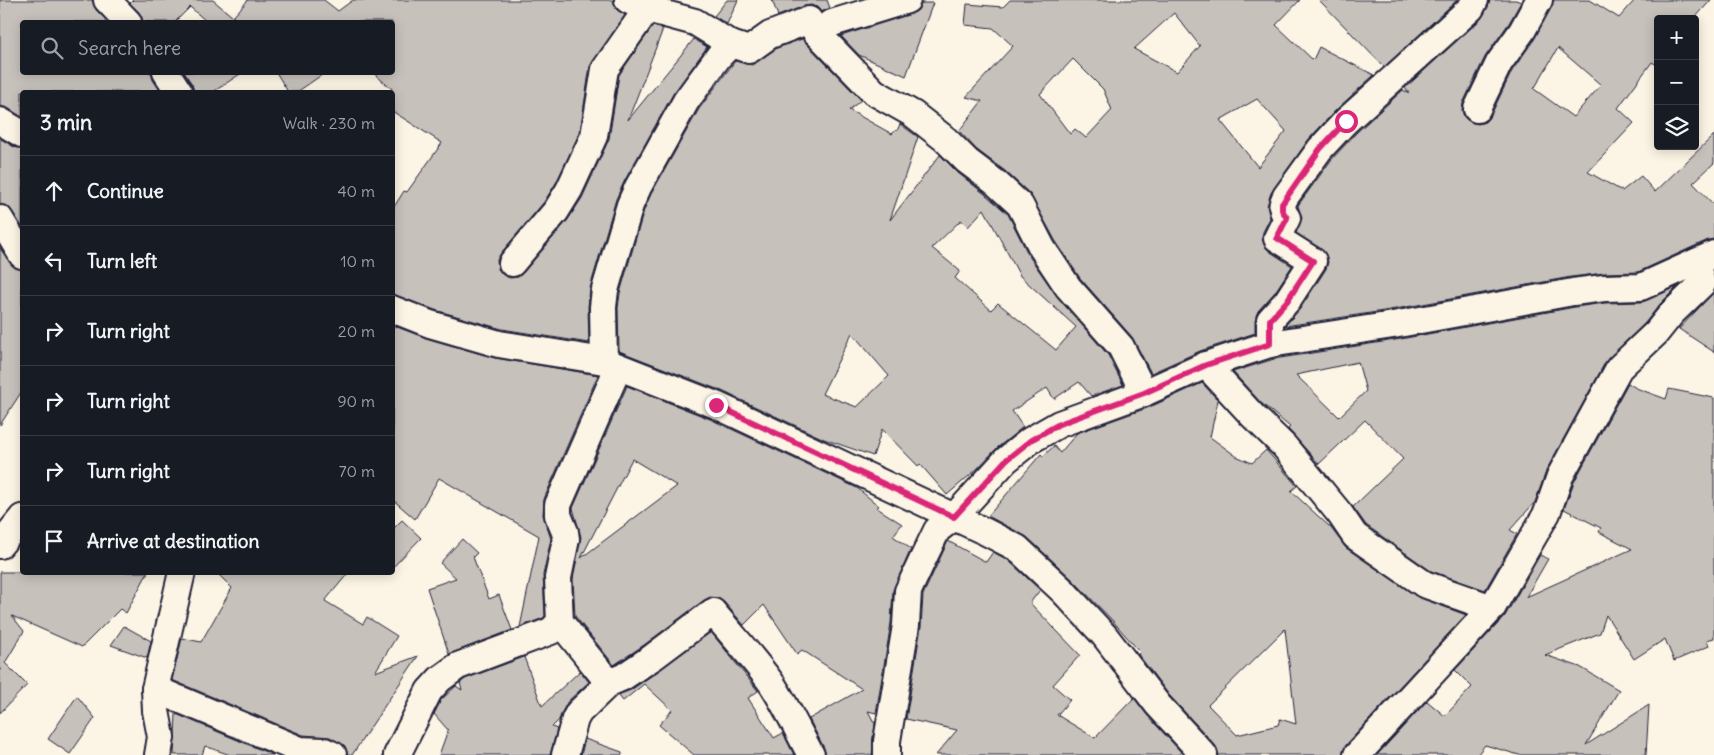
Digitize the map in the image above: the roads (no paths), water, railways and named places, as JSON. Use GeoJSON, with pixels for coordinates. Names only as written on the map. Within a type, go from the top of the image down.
{"type":"FeatureCollection","features":[{"type":"Feature","properties":{"kind":"street"},"geometry":{"type":"LineString","coordinates":[[107,0],[126,20]]}},
{"type":"Feature","properties":{"kind":"street"},"geometry":{"type":"LineString","coordinates":[[512,263],[556,210],[569,190],[594,136],[605,69],[638,5],[695,22],[730,44],[749,50],[770,35],[809,17],[832,23],[907,0]]}},
{"type":"Feature","properties":{"kind":"street"},"geometry":{"type":"LineString","coordinates":[[1270,344],[1270,320],[1287,301],[1313,261],[1277,238],[1287,218],[1282,210],[1282,204],[1286,196],[1320,149],[1346,121],[1471,8],[1475,0]]}},
{"type":"Feature","properties":{"kind":"street"},"geometry":{"type":"LineString","coordinates":[[1477,110],[1499,63],[1522,31],[1539,0]]}},
{"type":"Feature","properties":{"kind":"street"},"geometry":{"type":"LineString","coordinates":[[809,17],[874,92],[913,114],[945,139],[967,161],[996,183],[1020,205],[1042,248],[1068,287],[1121,348],[1144,393]]}},
{"type":"Feature","properties":{"kind":"street"},"geometry":{"type":"LineString","coordinates":[[609,683],[560,622],[558,578],[566,539],[558,515],[558,504],[611,365],[603,307],[605,290],[630,205],[638,187],[686,102],[718,56],[730,44]]}},
{"type":"Feature","properties":{"kind":"street"},"geometry":{"type":"LineString","coordinates":[[168,75],[178,90]]}},
{"type":"Feature","properties":{"kind":"street"},"geometry":{"type":"LineString","coordinates":[[0,121],[20,133]]}},
{"type":"Feature","properties":{"kind":"street"},"geometry":{"type":"LineString","coordinates":[[0,219],[20,252]]}},
{"type":"Feature","properties":{"kind":"street"},"geometry":{"type":"LineString","coordinates":[[887,755],[886,741],[906,625],[908,592],[937,530],[954,517],[1006,460],[1031,440],[1059,424],[1144,393],[1206,365],[1270,344],[1393,325],[1573,292],[1604,288],[1641,287],[1705,258]]}},
{"type":"Feature","properties":{"kind":"street"},"geometry":{"type":"LineString","coordinates":[[1358,755],[1492,608],[1548,513],[1560,476],[1619,368],[1656,333],[1672,313],[1702,284],[1705,258]]}},
{"type":"Feature","properties":{"kind":"street"},"geometry":{"type":"LineString","coordinates":[[395,310],[430,324],[499,344],[611,365],[716,405],[1017,548],[1063,591],[1104,635],[1158,704],[1204,755]]}},
{"type":"Feature","properties":{"kind":"street"},"geometry":{"type":"LineString","coordinates":[[1206,365],[1253,416],[1284,446],[1340,514],[1355,536],[1424,584],[1492,608]]}},
{"type":"Feature","properties":{"kind":"street"},"geometry":{"type":"LineString","coordinates":[[0,545],[20,520]]}},
{"type":"Feature","properties":{"kind":"street"},"geometry":{"type":"LineString","coordinates":[[158,755],[161,736],[156,710],[155,689],[181,575]]}},
{"type":"Feature","properties":{"kind":"street"},"geometry":{"type":"LineString","coordinates":[[565,755],[579,712],[609,683],[623,677],[654,657],[714,612],[771,683],[792,716],[798,732],[812,755]]}},
{"type":"Feature","properties":{"kind":"street"},"geometry":{"type":"LineString","coordinates":[[397,755],[429,691],[440,679],[458,666],[551,631],[560,622]]}},
{"type":"Feature","properties":{"kind":"street"},"geometry":{"type":"LineString","coordinates":[[155,689],[300,750],[324,751],[333,755]]}}]}
